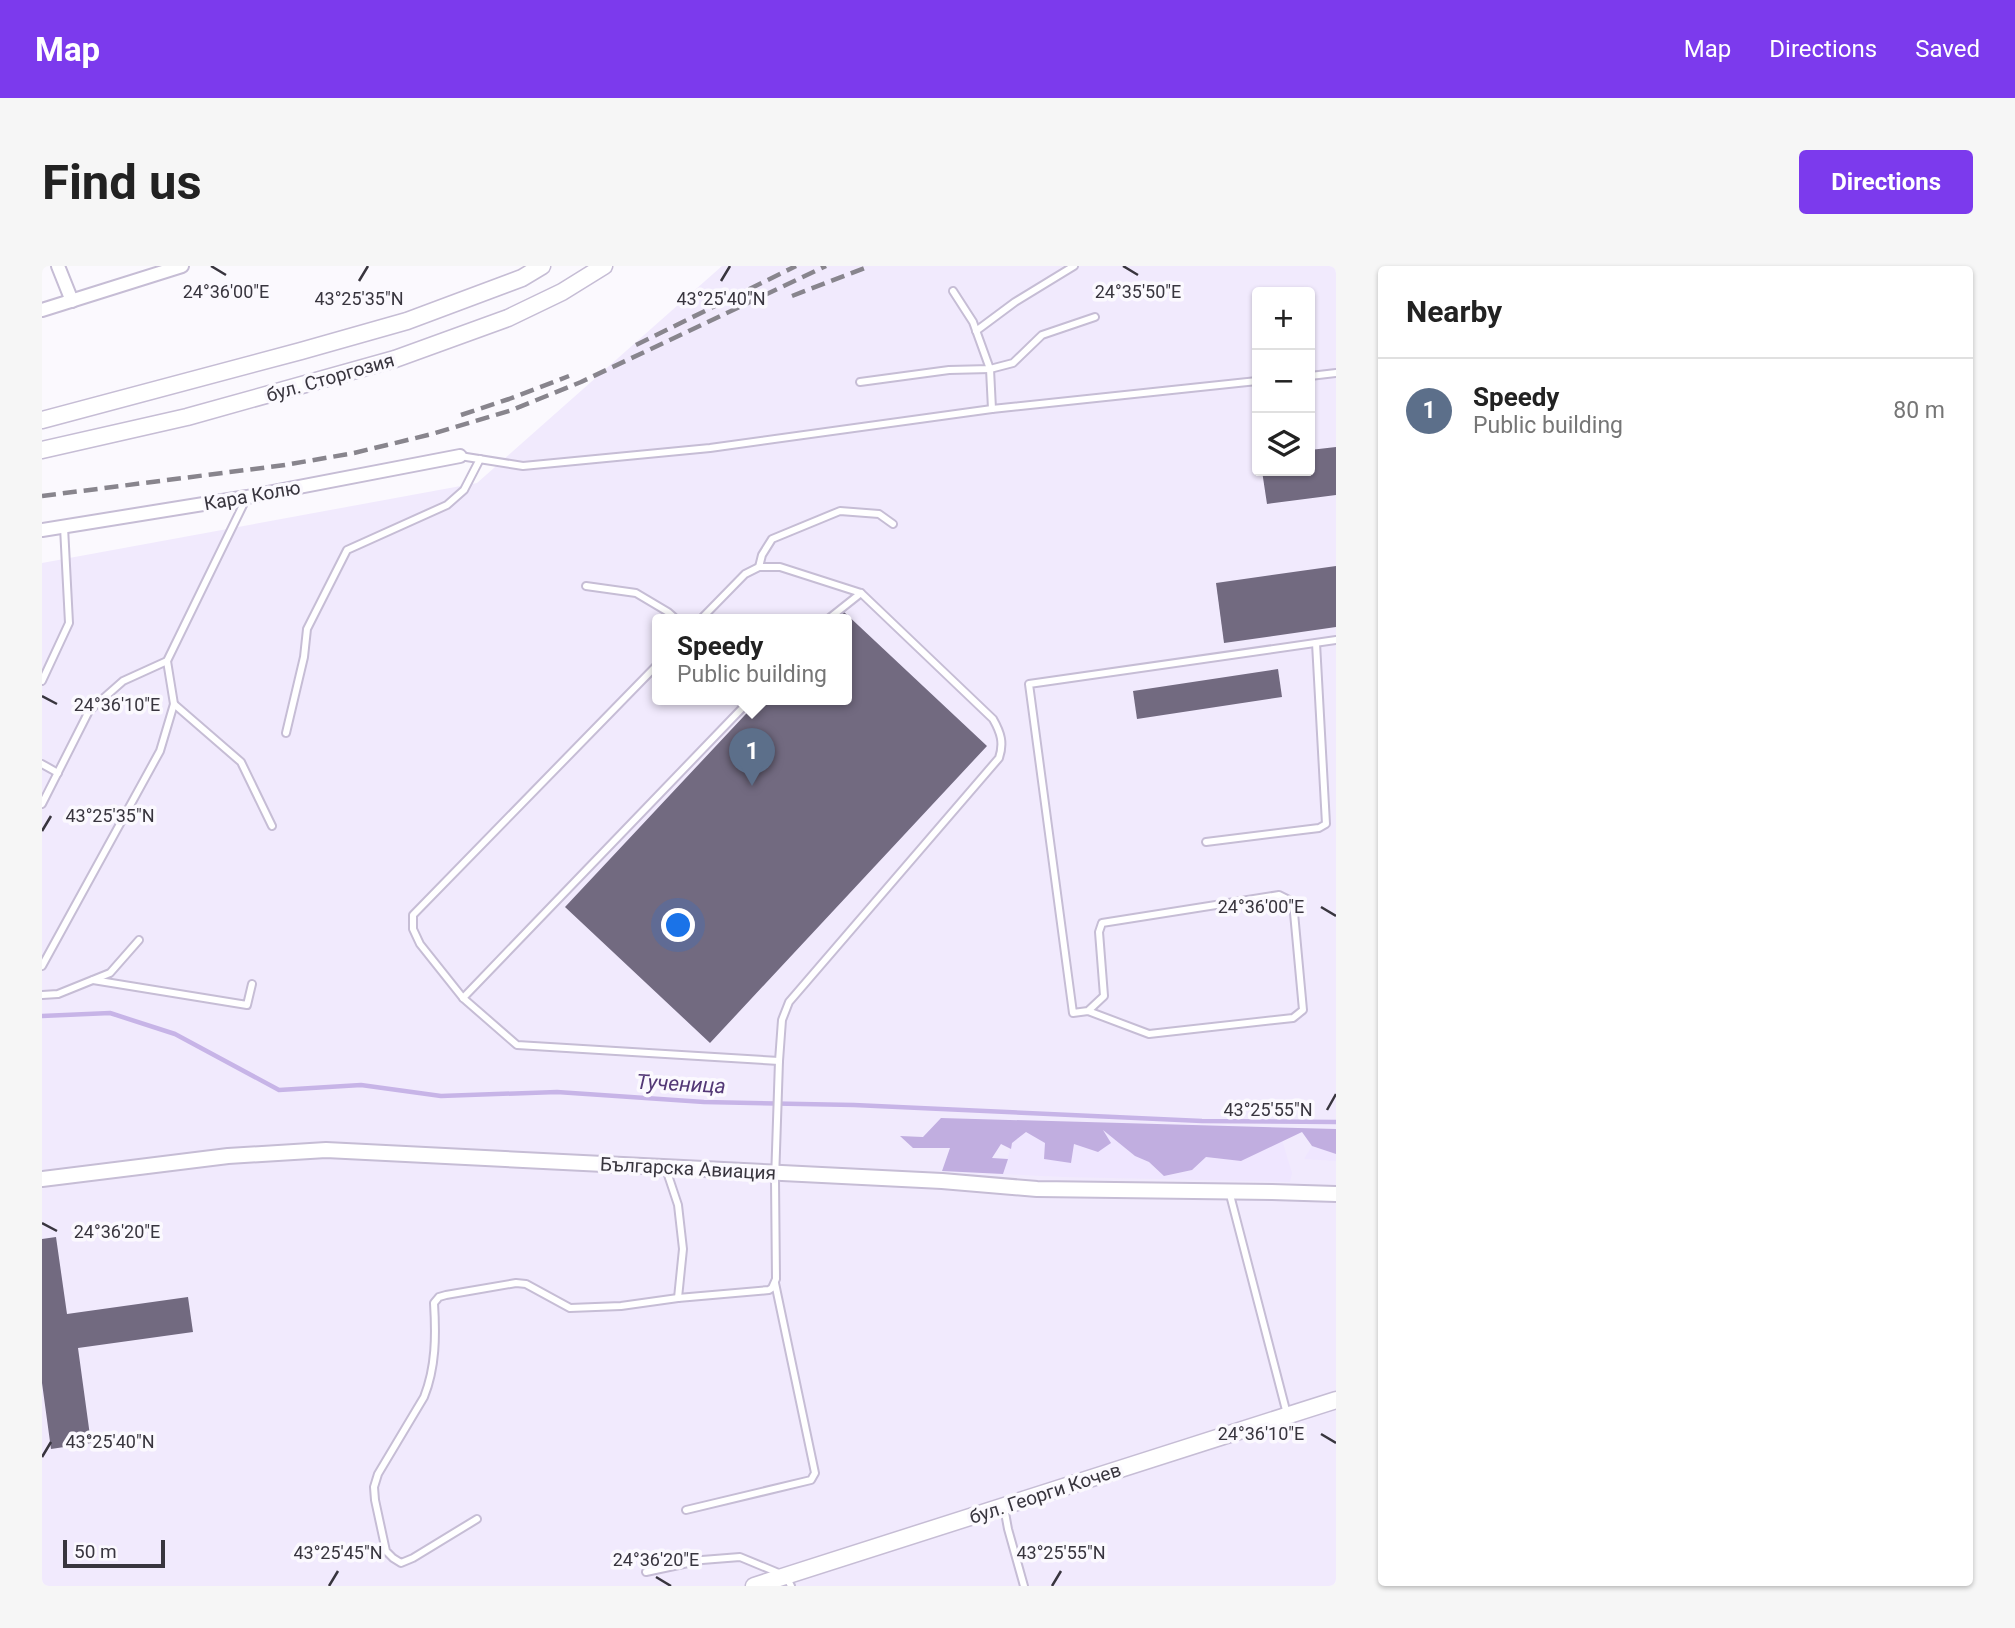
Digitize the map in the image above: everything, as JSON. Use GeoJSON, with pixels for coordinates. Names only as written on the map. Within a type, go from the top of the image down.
{"type":"FeatureCollection","features":[{"type":"Feature","properties":{"kind":"main road","name":"бул. Сторгозия"},"geometry":{"type":"LineString","coordinates":[[42,420],[407,321],[522,278],[542,266]]}},
{"type":"Feature","properties":{"kind":"main road","name":"бул. Сторгозия"},"geometry":{"type":"LineString","coordinates":[[42,450],[187,417],[395,359],[508,318],[562,292],[604,266]]}},
{"type":"Feature","properties":{"kind":"main road","name":"бул. Георги Кочев"},"geometry":{"type":"LineString","coordinates":[[754,1586],[789,1581],[1004,1507],[1336,1400]]}},
{"type":"Feature","properties":{"kind":"street"},"geometry":{"type":"LineString","coordinates":[[58,266],[72,301]]}},
{"type":"Feature","properties":{"kind":"street"},"geometry":{"type":"LineString","coordinates":[[42,310],[182,266]]}},
{"type":"Feature","properties":{"kind":"street","name":"Кара Колю"},"geometry":{"type":"LineString","coordinates":[[42,530],[247,497],[460,456]]}},
{"type":"Feature","properties":{"kind":"street","name":"Българска Авиация"},"geometry":{"type":"LineString","coordinates":[[42,1179],[228,1156],[326,1150],[942,1181],[1037,1189],[1336,1194]]}},
{"type":"Feature","properties":{"kind":"lane"},"geometry":{"type":"LineString","coordinates":[[976,331],[1015,302],[1074,266]]}},
{"type":"Feature","properties":{"kind":"lane"},"geometry":{"type":"LineString","coordinates":[[953,291],[974,322],[990,369],[992,409]]}},
{"type":"Feature","properties":{"kind":"lane"},"geometry":{"type":"LineString","coordinates":[[860,382],[949,370],[990,369],[1013,363],[1042,335],[1095,317]]}},
{"type":"Feature","properties":{"kind":"lane"},"geometry":{"type":"LineString","coordinates":[[1315,375],[1336,373]]}},
{"type":"Feature","properties":{"kind":"lane"},"geometry":{"type":"LineString","coordinates":[[460,456],[523,466],[683,451],[992,409],[1252,382]]}},
{"type":"Feature","properties":{"kind":"lane"},"geometry":{"type":"LineString","coordinates":[[286,733],[304,657],[307,629],[347,550],[447,505],[464,490],[480,459]]}},
{"type":"Feature","properties":{"kind":"lane"},"geometry":{"type":"LineString","coordinates":[[42,966],[160,751],[174,704],[167,661],[247,497]]}},
{"type":"Feature","properties":{"kind":"lane"},"geometry":{"type":"LineString","coordinates":[[759,567],[762,555],[772,538],[840,511],[879,514],[893,524]]}},
{"type":"Feature","properties":{"kind":"lane"},"geometry":{"type":"LineString","coordinates":[[42,681],[69,623],[64,527]]}},
{"type":"Feature","properties":{"kind":"lane"},"geometry":{"type":"LineString","coordinates":[[686,1510],[811,1480],[814,1477],[775,1283],[777,1116],[782,1020],[789,1002],[999,758],[1002,747],[1001,736],[993,719],[861,593],[780,567],[759,567],[745,574],[706,614]]}},
{"type":"Feature","properties":{"kind":"lane"},"geometry":{"type":"LineString","coordinates":[[586,586],[636,593],[670,614]]}},
{"type":"Feature","properties":{"kind":"lane"},"geometry":{"type":"LineString","coordinates":[[835,614],[861,593]]}},
{"type":"Feature","properties":{"kind":"lane"},"geometry":{"type":"LineString","coordinates":[[1088,1011],[1104,996],[1099,932],[1102,923],[1279,895],[1293,901],[1303,1010],[1293,1018],[1149,1034],[1088,1011],[1073,1013],[1028,684],[1336,640]]}},
{"type":"Feature","properties":{"kind":"lane"},"geometry":{"type":"LineString","coordinates":[[1206,842],[1319,828],[1326,824],[1317,643]]}},
{"type":"Feature","properties":{"kind":"lane"},"geometry":{"type":"LineString","coordinates":[[42,804],[89,712],[123,681],[167,661]]}},
{"type":"Feature","properties":{"kind":"lane"},"geometry":{"type":"LineString","coordinates":[[652,669],[414,915],[413,929],[420,944],[463,998],[517,1045],[779,1061]]}},
{"type":"Feature","properties":{"kind":"lane"},"geometry":{"type":"LineString","coordinates":[[174,704],[241,762],[272,825]]}},
{"type":"Feature","properties":{"kind":"lane"},"geometry":{"type":"LineString","coordinates":[[463,998],[745,705]]}},
{"type":"Feature","properties":{"kind":"lane"},"geometry":{"type":"LineString","coordinates":[[42,764],[58,773]]}},
{"type":"Feature","properties":{"kind":"lane"},"geometry":{"type":"LineString","coordinates":[[42,995],[58,994],[110,973],[139,940]]}},
{"type":"Feature","properties":{"kind":"lane"},"geometry":{"type":"LineString","coordinates":[[93,980],[247,1005],[252,984]]}},
{"type":"Feature","properties":{"kind":"lane"},"geometry":{"type":"LineString","coordinates":[[665,1167],[678,1205],[683,1249],[678,1298]]}},
{"type":"Feature","properties":{"kind":"lane"},"geometry":{"type":"LineString","coordinates":[[1229,1191],[1288,1416]]}},
{"type":"Feature","properties":{"kind":"lane"},"geometry":{"type":"LineString","coordinates":[[477,1519],[401,1563],[386,1551],[375,1500],[374,1487],[378,1474],[429,1384],[436,1339],[434,1303],[439,1297],[516,1283],[526,1284],[570,1308],[621,1306],[769,1290],[775,1283]]}},
{"type":"Feature","properties":{"kind":"lane"},"geometry":{"type":"LineString","coordinates":[[1004,1507],[1024,1586]]}},
{"type":"Feature","properties":{"kind":"lane"},"geometry":{"type":"LineString","coordinates":[[646,1572],[702,1560],[740,1557],[789,1581]]}},
{"type":"Feature","properties":{"kind":"shaded area"},"geometry":{"type":"Polygon","coordinates":[[[722,266],[1336,266],[1336,1586],[42,1586],[42,563],[477,483],[722,266]]]}},
{"type":"Feature","properties":{"kind":"shaded area"},"geometry":{"type":"Polygon","coordinates":[[[941,1118],[1336,1129],[1336,1154],[1312,1146],[1302,1132],[1241,1161],[1206,1157],[1192,1170],[1164,1176],[1149,1162],[1135,1156],[1103,1130],[1111,1143],[1098,1152],[1074,1144],[1071,1163],[1044,1159],[1045,1143],[1026,1132],[1012,1143],[1011,1149],[1001,1144],[992,1158],[1008,1159],[1003,1174],[942,1171],[950,1148],[913,1148],[900,1136],[923,1137],[941,1118]]]}},
{"type":"Feature","properties":{"kind":"shaded area"},"geometry":{"type":"Polygon","coordinates":[[[1101,1128],[1165,1176],[1192,1170],[1206,1157],[1241,1161],[1282,1140],[1292,1173],[1290,1182],[1003,1174],[1012,1143],[1026,1132],[1071,1163],[1074,1144],[1110,1143],[1101,1128]]]}},
{"type":"Feature","properties":{"kind":"shaded area"},"geometry":{"type":"Polygon","coordinates":[[[1312,1146],[1336,1154],[1336,1161],[1304,1159],[1312,1146]]]}},
{"type":"Feature","properties":{"kind":"building"},"geometry":{"type":"Polygon","coordinates":[[[1336,447],[1336,495],[1267,504],[1263,476],[1315,476],[1315,449],[1336,447]]]}},
{"type":"Feature","properties":{"kind":"building"},"geometry":{"type":"Polygon","coordinates":[[[1336,566],[1336,627],[1224,643],[1216,583],[1336,566]]]}},
{"type":"Feature","properties":{"kind":"building"},"geometry":{"type":"Polygon","coordinates":[[[852,619],[987,746],[710,1043],[565,907],[754,705],[852,705],[852,619]]]}},
{"type":"Feature","properties":{"kind":"building"},"geometry":{"type":"Polygon","coordinates":[[[1278,669],[1282,697],[1137,719],[1133,691],[1278,669]]]}},
{"type":"Feature","properties":{"kind":"building"},"geometry":{"type":"Polygon","coordinates":[[[56,1237],[67,1314],[188,1297],[193,1332],[78,1348],[91,1443],[51,1449],[42,1383],[42,1239],[56,1237]]]}},
{"type":"Feature","properties":{"kind":"waterway","name":"Тученица"},"geometry":{"type":"LineString","coordinates":[[42,1016],[110,1013],[175,1034],[279,1090],[361,1085],[441,1096],[557,1092],[704,1102],[854,1105],[1202,1121],[1336,1122]]}},
{"type":"Feature","properties":{"kind":"railway"},"geometry":{"type":"LineString","coordinates":[[636,345],[796,266]]}},
{"type":"Feature","properties":{"kind":"railway"},"geometry":{"type":"LineString","coordinates":[[42,496],[285,465],[354,453],[432,434],[512,410],[581,382],[826,266]]}},
{"type":"Feature","properties":{"kind":"railway"},"geometry":{"type":"LineString","coordinates":[[792,296],[870,266]]}},
{"type":"Feature","properties":{"kind":"railway"},"geometry":{"type":"LineString","coordinates":[[461,415],[569,376]]}},
{"type":"Feature","properties":{"kind":"place","name":"Speedy"},"geometry":{"type":"Point","coordinates":[752,786]}}]}
